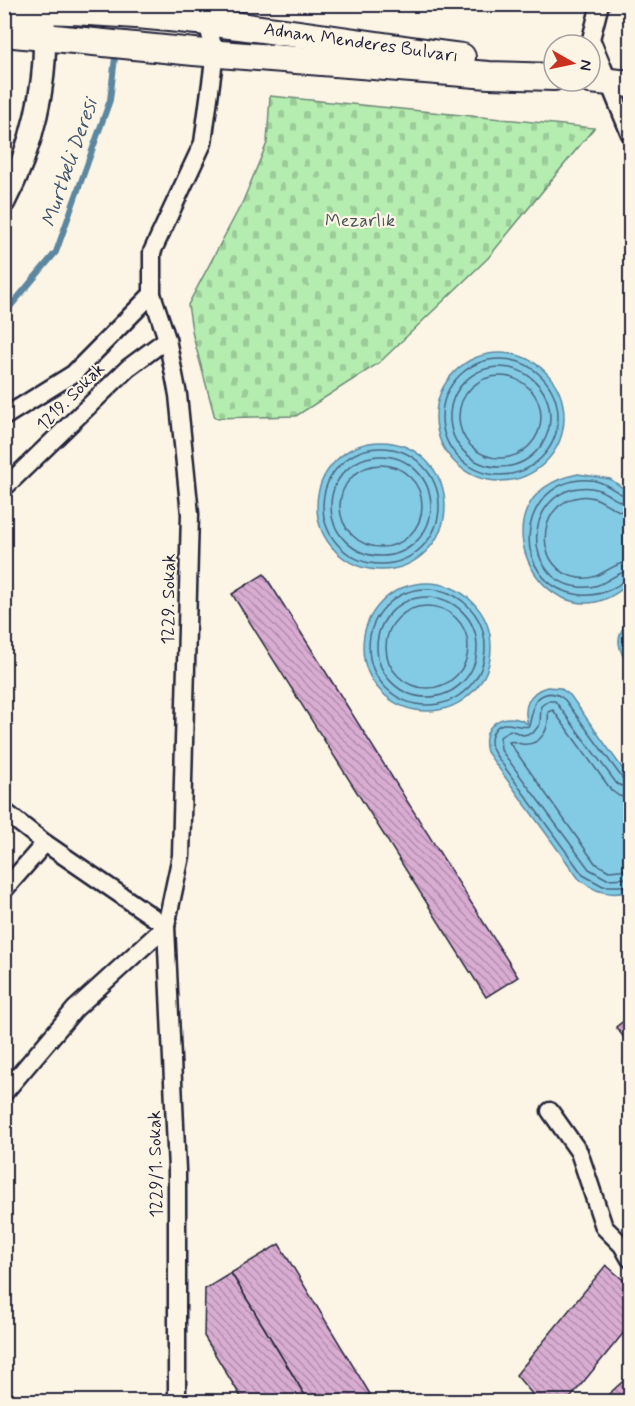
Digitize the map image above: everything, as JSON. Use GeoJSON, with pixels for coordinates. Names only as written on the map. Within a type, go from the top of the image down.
{"type":"FeatureCollection","features":[{"type":"Feature","properties":{"kind":"main road","name":"Adnan Menderes Bulvarı"},"geometry":{"type":"LineString","coordinates":[[4,10],[49,8],[204,16],[489,61],[542,75]]}},
{"type":"Feature","properties":{"kind":"main road","name":"Adnan Menderes Bulvarı"},"geometry":{"type":"LineString","coordinates":[[4,33],[205,53],[489,75],[542,76]]}},
{"type":"Feature","properties":{"kind":"street"},"geometry":{"type":"LineString","coordinates":[[600,4],[591,39],[630,134]]}},
{"type":"Feature","properties":{"kind":"street"},"geometry":{"type":"LineString","coordinates":[[4,202],[14,184],[37,116],[55,38],[49,8]]}},
{"type":"Feature","properties":{"kind":"street"},"geometry":{"type":"LineString","coordinates":[[204,16],[205,53]]}},
{"type":"Feature","properties":{"kind":"street","name":"1229. Sokak"},"geometry":{"type":"LineString","coordinates":[[166,926],[181,856],[190,514],[178,395],[167,339],[153,294],[152,252],[203,143],[205,53]]}},
{"type":"Feature","properties":{"kind":"street"},"geometry":{"type":"LineString","coordinates":[[4,417],[73,374],[153,294]]}},
{"type":"Feature","properties":{"kind":"street","name":"1219. Sokak"},"geometry":{"type":"LineString","coordinates":[[4,488],[128,368],[167,339]]}},
{"type":"Feature","properties":{"kind":"street"},"geometry":{"type":"LineString","coordinates":[[4,811],[45,843],[166,926],[75,1009],[4,1093]]}},
{"type":"Feature","properties":{"kind":"street"},"geometry":{"type":"LineString","coordinates":[[4,890],[45,843]]}},
{"type":"Feature","properties":{"kind":"street","name":"1229/1. Sokak"},"geometry":{"type":"LineString","coordinates":[[166,926],[177,1170],[177,1401]]}},
{"type":"Feature","properties":{"kind":"street"},"geometry":{"type":"LineString","coordinates":[[550,1111],[579,1152],[604,1227],[622,1245],[630,1259]]}},
{"type":"Feature","properties":{"kind":"green space","name":"Mezarlık"},"geometry":{"type":"Polygon","coordinates":[[[270,96],[594,128],[488,258],[379,363],[296,416],[215,418],[193,336],[188,305],[243,201],[267,143],[270,96]]]}},
{"type":"Feature","properties":{"kind":"water"},"geometry":{"type":"Polygon","coordinates":[[[500,353],[524,358],[545,372],[559,393],[564,417],[559,441],[545,462],[524,476],[500,481],[476,476],[455,462],[441,441],[436,417],[441,393],[455,372],[476,358],[500,353]]]}},
{"type":"Feature","properties":{"kind":"water"},"geometry":{"type":"Polygon","coordinates":[[[381,442],[405,447],[426,461],[440,482],[445,506],[440,530],[426,551],[405,565],[381,570],[357,565],[336,551],[322,530],[317,506],[322,482],[336,461],[357,447],[381,442]]]}},
{"type":"Feature","properties":{"kind":"water"},"geometry":{"type":"Polygon","coordinates":[[[578,474],[610,479],[630,493],[630,582],[600,601],[572,601],[548,588],[530,566],[522,539],[526,512],[544,488],[578,474]]]}},
{"type":"Feature","properties":{"kind":"water"},"geometry":{"type":"Polygon","coordinates":[[[427,583],[451,588],[472,602],[486,623],[491,647],[486,671],[472,692],[451,706],[427,711],[403,706],[382,692],[368,671],[363,647],[368,623],[382,602],[403,588],[427,583]]]}},
{"type":"Feature","properties":{"kind":"water"},"geometry":{"type":"Polygon","coordinates":[[[630,621],[630,668],[620,650],[619,638],[624,626],[630,621]]]}},
{"type":"Feature","properties":{"kind":"water"},"geometry":{"type":"Polygon","coordinates":[[[547,687],[560,688],[570,695],[630,779],[630,891],[603,892],[579,879],[487,752],[487,734],[491,727],[496,722],[511,718],[528,724],[526,712],[528,701],[536,692],[547,687]]]}},
{"type":"Feature","properties":{"kind":"building"},"geometry":{"type":"Polygon","coordinates":[[[264,574],[518,977],[486,997],[232,594],[264,574]]]}},
{"type":"Feature","properties":{"kind":"building"},"geometry":{"type":"Polygon","coordinates":[[[630,1016],[630,1046],[616,1027],[630,1016]]]}},
{"type":"Feature","properties":{"kind":"building"},"geometry":{"type":"Polygon","coordinates":[[[279,1244],[370,1394],[357,1402],[309,1402],[231,1273],[279,1244]]]}},
{"type":"Feature","properties":{"kind":"building"},"geometry":{"type":"Polygon","coordinates":[[[606,1265],[630,1286],[630,1325],[567,1402],[539,1402],[516,1375],[606,1265]]]}},
{"type":"Feature","properties":{"kind":"building"},"geometry":{"type":"Polygon","coordinates":[[[231,1273],[309,1402],[244,1402],[204,1336],[205,1289],[231,1273]]]}},
{"type":"Feature","properties":{"kind":"building"},"geometry":{"type":"Polygon","coordinates":[[[630,1375],[630,1402],[600,1402],[630,1375]]]}},
{"type":"Feature","properties":{"kind":"waterway","name":"Murtbeli Deresi"},"geometry":{"type":"LineString","coordinates":[[4,314],[56,252],[110,100],[116,49]]}}]}
